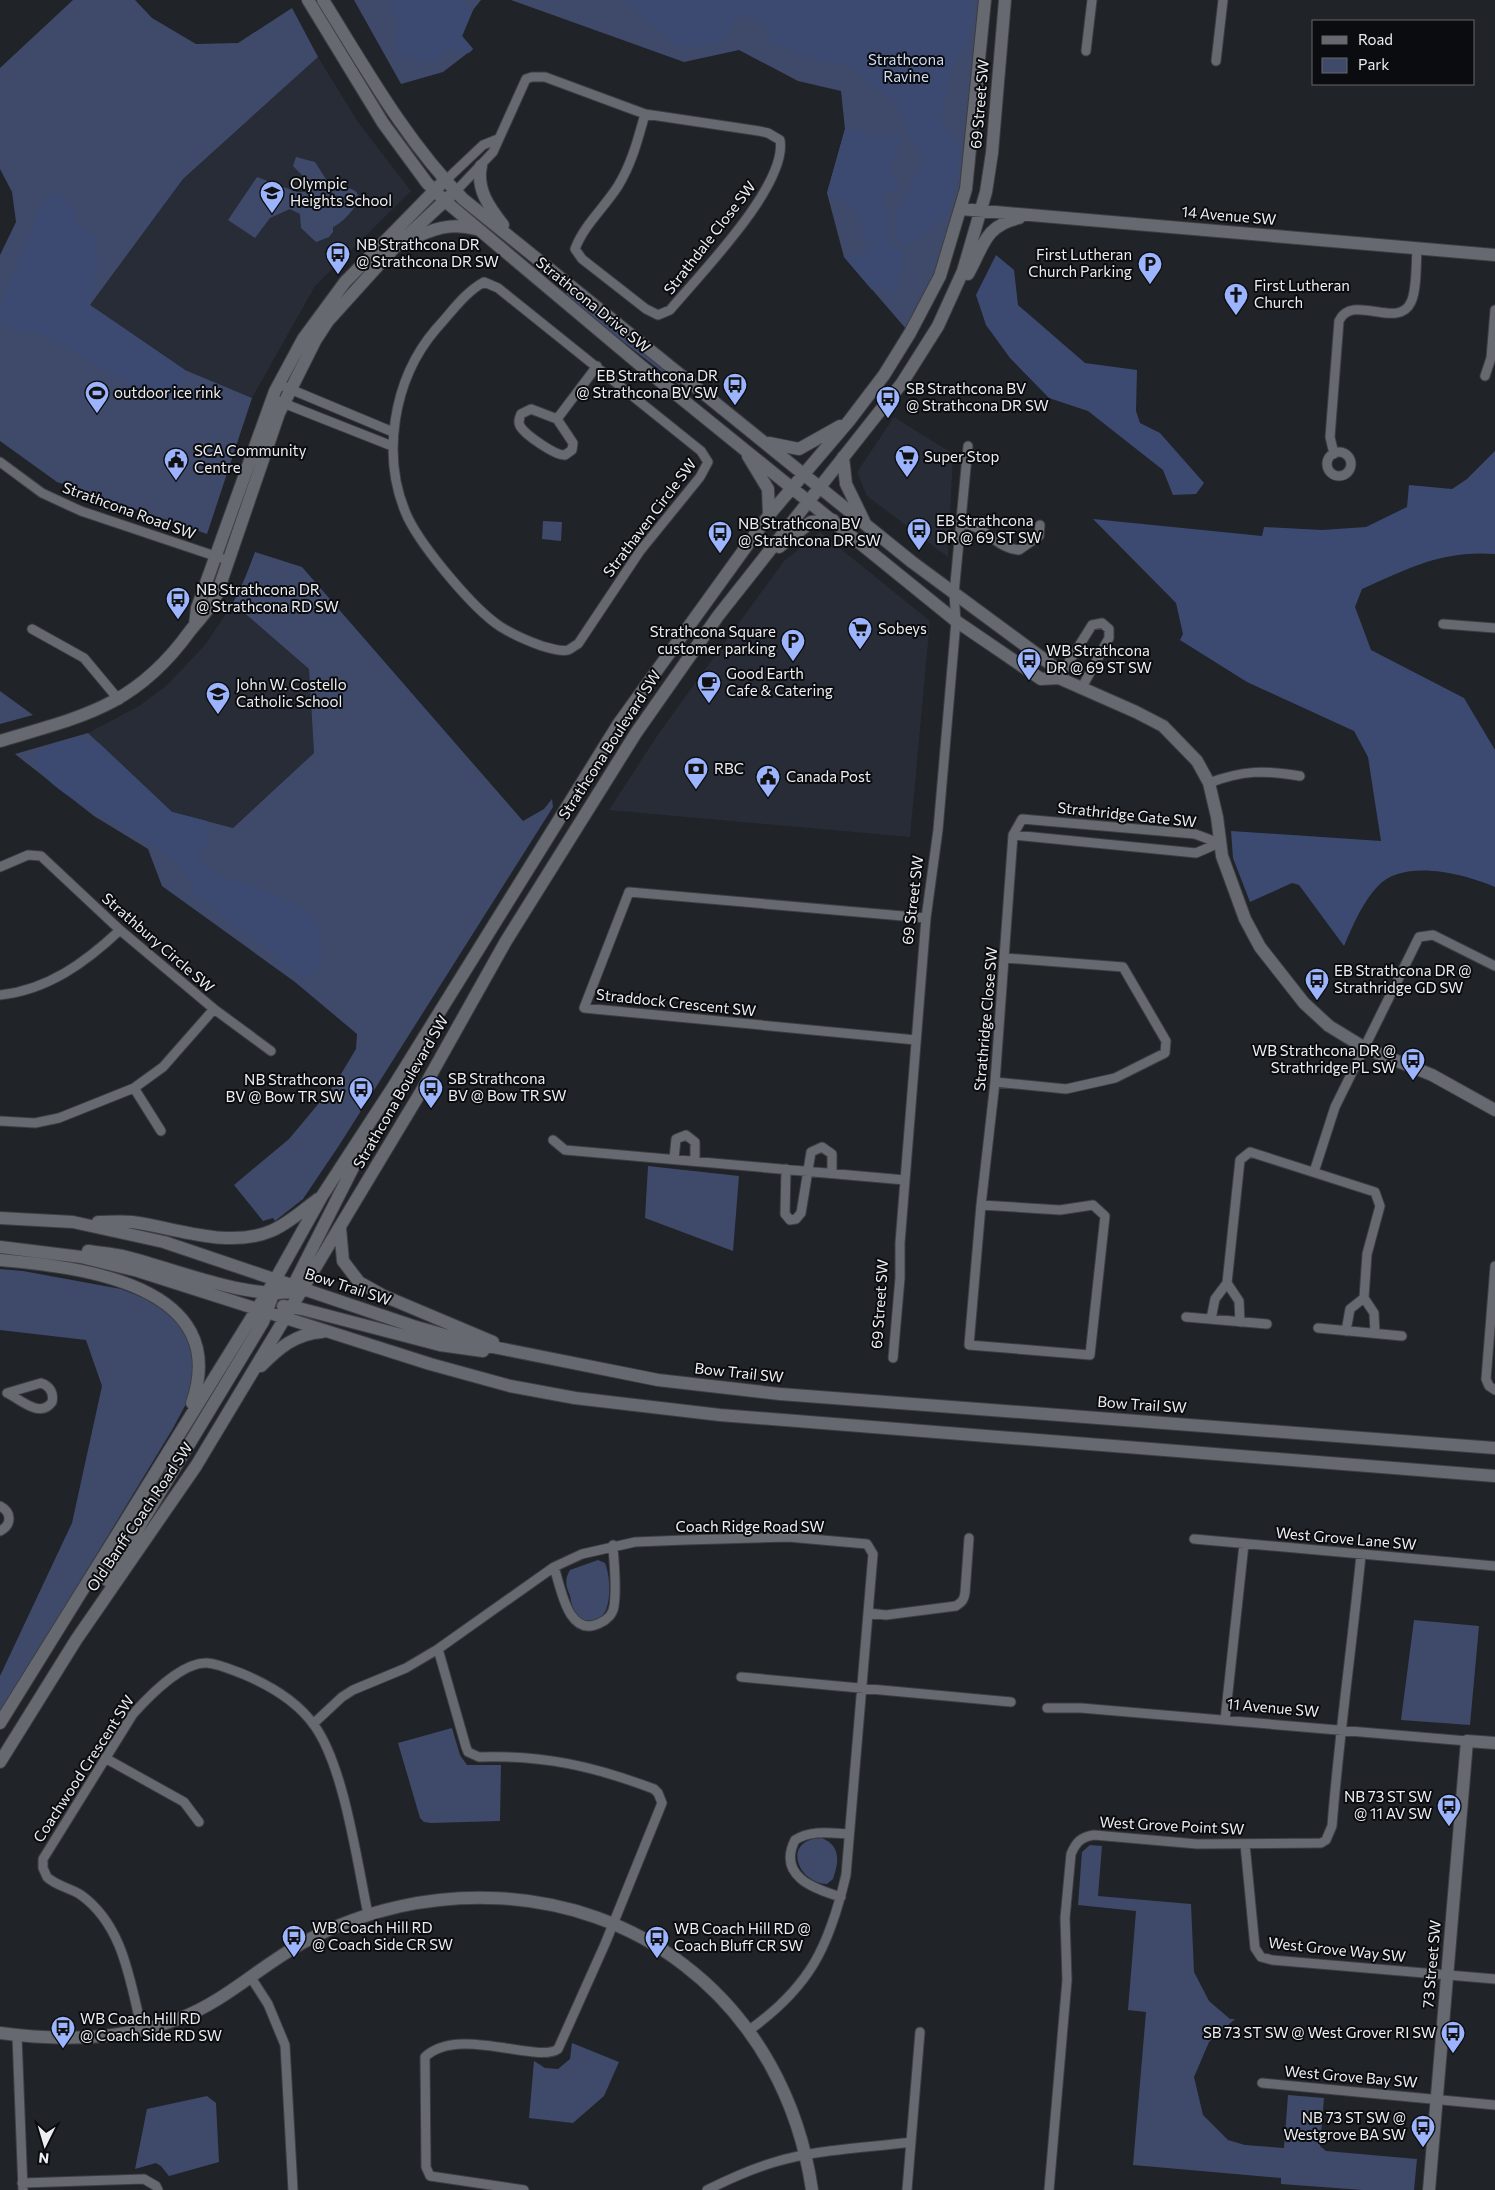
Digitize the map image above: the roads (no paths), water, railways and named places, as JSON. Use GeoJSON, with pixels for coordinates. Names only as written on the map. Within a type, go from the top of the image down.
{"type":"FeatureCollection","features":[{"type":"Feature","properties":{"kind":"main road","name":"Strathcona Drive SW"},"geometry":{"type":"LineString","coordinates":[[308,0],[383,123],[403,152],[445,201],[477,229],[956,621],[1041,679],[1058,678],[1136,712],[1163,726],[1197,761],[1209,783],[1217,817],[1219,843],[1244,919],[1277,970],[1304,1003],[1329,1026],[1366,1048],[1432,1075],[1495,1110]]}},
{"type":"Feature","properties":{"kind":"main road","name":"Strathcona Drive SW"},"geometry":{"type":"LineString","coordinates":[[323,0],[392,110],[445,181],[532,256],[766,443],[866,526],[954,594],[1053,666],[1058,678]]}},
{"type":"Feature","properties":{"kind":"main road","name":"69 Street SW"},"geometry":{"type":"LineString","coordinates":[[962,210],[972,150],[985,0]]}},
{"type":"Feature","properties":{"kind":"main road","name":"69 Street SW"},"geometry":{"type":"LineString","coordinates":[[981,211],[992,153],[1006,0]]}},
{"type":"Feature","properties":{"kind":"main road"},"geometry":{"type":"LineString","coordinates":[[481,166],[480,184],[491,209],[532,256]]}},
{"type":"Feature","properties":{"kind":"main road"},"geometry":{"type":"LineString","coordinates":[[0,741],[82,716],[119,700],[142,684],[165,664],[195,625],[209,611],[222,559],[278,401],[304,339],[345,282],[445,181]]}},
{"type":"Feature","properties":{"kind":"main road"},"geometry":{"type":"LineString","coordinates":[[284,387],[305,359],[328,321],[394,248],[456,191]]}},
{"type":"Feature","properties":{"kind":"main road","name":"14 Avenue SW"},"geometry":{"type":"LineString","coordinates":[[962,210],[1495,255]]}},
{"type":"Feature","properties":{"kind":"main road","name":"Strathcona Boulevard SW"},"geometry":{"type":"LineString","coordinates":[[272,1288],[322,1196],[393,1087],[619,723],[769,515],[794,488],[849,421],[895,359],[929,300],[949,253],[962,210]]}},
{"type":"Feature","properties":{"kind":"main road","name":"Strathcona Boulevard SW"},"geometry":{"type":"LineString","coordinates":[[295,1289],[340,1228],[428,1080],[506,941],[584,812],[677,673],[758,565],[910,370],[938,326],[955,292],[981,211]]}},
{"type":"Feature","properties":{"kind":"main road"},"geometry":{"type":"LineString","coordinates":[[955,292],[967,276],[992,229],[1008,221],[1029,216]]}},
{"type":"Feature","properties":{"kind":"main road"},"geometry":{"type":"LineString","coordinates":[[394,248],[438,227],[457,225],[477,229]]}},
{"type":"Feature","properties":{"kind":"main road"},"geometry":{"type":"LineString","coordinates":[[766,443],[799,449],[849,421]]}},
{"type":"Feature","properties":{"kind":"main road"},"geometry":{"type":"LineString","coordinates":[[743,447],[768,489],[769,515]]}},
{"type":"Feature","properties":{"kind":"main road"},"geometry":{"type":"LineString","coordinates":[[843,458],[846,484],[866,526]]}},
{"type":"Feature","properties":{"kind":"main road"},"geometry":{"type":"LineString","coordinates":[[758,565],[811,522],[833,520]]}},
{"type":"Feature","properties":{"kind":"main road"},"geometry":{"type":"LineString","coordinates":[[295,1289],[393,1087]]}},
{"type":"Feature","properties":{"kind":"main road"},"geometry":{"type":"LineString","coordinates":[[74,1222],[130,1222],[204,1235],[240,1238],[257,1236],[273,1230],[322,1196]]}},
{"type":"Feature","properties":{"kind":"main road","name":"Bow Trail SW"},"geometry":{"type":"LineString","coordinates":[[0,1218],[74,1222],[164,1242],[272,1288],[295,1289],[413,1326],[518,1353],[658,1380],[723,1389],[1495,1448]]}},
{"type":"Feature","properties":{"kind":"main road"},"geometry":{"type":"LineString","coordinates":[[340,1228],[343,1261],[360,1282],[384,1296],[518,1353]]}},
{"type":"Feature","properties":{"kind":"main road"},"geometry":{"type":"LineString","coordinates":[[0,1247],[78,1249],[125,1257],[224,1284],[272,1288]]}},
{"type":"Feature","properties":{"kind":"main road"},"geometry":{"type":"LineString","coordinates":[[24,1248],[138,1271],[264,1309],[286,1310],[469,1351],[518,1353]]}},
{"type":"Feature","properties":{"kind":"main road"},"geometry":{"type":"LineString","coordinates":[[0,1260],[56,1267],[111,1280],[146,1291],[181,1316],[194,1341],[200,1371],[196,1393],[185,1424]]}},
{"type":"Feature","properties":{"kind":"main road","name":"Old Banff Coach Road SW"},"geometry":{"type":"LineString","coordinates":[[0,1723],[185,1424],[264,1309],[272,1288]]}},
{"type":"Feature","properties":{"kind":"main road","name":"Old Banff Coach Road SW"},"geometry":{"type":"LineString","coordinates":[[0,1762],[76,1640],[196,1466],[250,1377],[286,1310],[295,1289]]}},
{"type":"Feature","properties":{"kind":"main road"},"geometry":{"type":"LineString","coordinates":[[76,1640],[109,1577],[264,1309]]}},
{"type":"Feature","properties":{"kind":"main road"},"geometry":{"type":"LineString","coordinates":[[286,1310],[329,1331],[430,1364],[510,1386],[628,1405],[720,1415],[1495,1476]]}},
{"type":"Feature","properties":{"kind":"main road"},"geometry":{"type":"LineString","coordinates":[[250,1377],[280,1347],[300,1336],[329,1331]]}},
{"type":"Feature","properties":{"kind":"main road","name":"11 Avenue SW"},"geometry":{"type":"LineString","coordinates":[[1467,1741],[1495,1743]]}},
{"type":"Feature","properties":{"kind":"main road","name":"73 Street SW"},"geometry":{"type":"LineString","coordinates":[[1429,2190],[1467,1741]]}},
{"type":"Feature","properties":{"kind":"main road"},"geometry":{"type":"LineString","coordinates":[[0,2033],[17,2036],[65,2038],[142,2030],[182,2018],[213,2002],[305,1941],[368,1914],[386,1909],[451,1899],[501,1898],[546,1903],[612,1923],[649,1941],[691,1970],[718,1994],[748,2031],[781,2085],[793,2111],[806,2155],[812,2190]]}},
{"type":"Feature","properties":{"kind":"street"},"geometry":{"type":"LineString","coordinates":[[1086,51],[1092,0]]}},
{"type":"Feature","properties":{"kind":"street"},"geometry":{"type":"LineString","coordinates":[[1216,61],[1223,0]]}},
{"type":"Feature","properties":{"kind":"street","name":"Strathdale Close SW"},"geometry":{"type":"LineString","coordinates":[[456,191],[492,152],[526,79],[532,77],[545,77],[646,114],[768,133],[780,140],[782,153],[769,185],[752,210],[670,310],[658,315],[631,298],[582,258],[575,249],[579,237],[617,186],[633,157],[646,114]]}},
{"type":"Feature","properties":{"kind":"street"},"geometry":{"type":"LineString","coordinates":[[445,181],[484,146],[498,139]]}},
{"type":"Feature","properties":{"kind":"street"},"geometry":{"type":"LineString","coordinates":[[1334,454],[1330,437],[1339,321],[1343,315],[1351,310],[1396,314],[1408,307],[1412,300],[1417,248]]}},
{"type":"Feature","properties":{"kind":"street","name":"Strathaven Circle SW"},"geometry":{"type":"LineString","coordinates":[[484,282],[498,288],[597,366],[701,451],[708,462],[700,477],[640,552],[578,644],[567,650],[550,649],[524,639],[500,626],[471,599],[430,553],[408,517],[396,476],[392,446],[393,432],[406,380],[424,343],[466,296],[484,282]]}},
{"type":"Feature","properties":{"kind":"street"},"geometry":{"type":"LineString","coordinates":[[1485,376],[1491,358],[1495,310]]}},
{"type":"Feature","properties":{"kind":"street"},"geometry":{"type":"LineString","coordinates":[[557,419],[597,366]]}},
{"type":"Feature","properties":{"kind":"street"},"geometry":{"type":"LineString","coordinates":[[284,387],[393,432]]}},
{"type":"Feature","properties":{"kind":"street"},"geometry":{"type":"LineString","coordinates":[[278,401],[392,446]]}},
{"type":"Feature","properties":{"kind":"street"},"geometry":{"type":"LineString","coordinates":[[531,409],[557,419],[574,443],[572,450],[565,455],[554,453],[522,429],[519,422],[521,414],[531,409]]}},
{"type":"Feature","properties":{"kind":"street","name":"69 Street SW"},"geometry":{"type":"LineString","coordinates":[[893,1358],[926,918],[938,830],[956,621],[954,594],[968,446]]}},
{"type":"Feature","properties":{"kind":"street","name":"Strathcona Road SW"},"geometry":{"type":"LineString","coordinates":[[0,462],[42,492],[81,511],[222,559]]}},
{"type":"Feature","properties":{"kind":"street"},"geometry":{"type":"LineString","coordinates":[[961,523],[974,525],[1007,549],[1019,550],[1039,536],[1040,525]]}},
{"type":"Feature","properties":{"kind":"street"},"geometry":{"type":"LineString","coordinates":[[1058,678],[1092,625],[1102,623],[1109,629],[1109,638],[1081,689]]}},
{"type":"Feature","properties":{"kind":"street"},"geometry":{"type":"LineString","coordinates":[[1443,624],[1495,628]]}},
{"type":"Feature","properties":{"kind":"street"},"geometry":{"type":"LineString","coordinates":[[32,629],[84,658],[119,700]]}},
{"type":"Feature","properties":{"kind":"street"},"geometry":{"type":"LineString","coordinates":[[1209,783],[1235,774],[1266,771],[1300,776]]}},
{"type":"Feature","properties":{"kind":"street","name":"Strathridge Gate SW"},"geometry":{"type":"LineString","coordinates":[[1022,819],[1195,834],[1219,843],[1196,853],[1013,835],[1022,819]]}},
{"type":"Feature","properties":{"kind":"street","name":"Strathridge Close SW"},"geometry":{"type":"LineString","coordinates":[[981,1205],[1060,1210],[1093,1205],[1105,1216],[1090,1355],[969,1345],[981,1205],[995,1082],[1013,835]]}},
{"type":"Feature","properties":{"kind":"street","name":"Strathbury Circle SW"},"geometry":{"type":"LineString","coordinates":[[0,867],[28,855],[42,856],[120,930],[214,1009],[163,1066],[134,1088],[59,1118],[35,1122],[0,1121]]}},
{"type":"Feature","properties":{"kind":"street","name":"Straddock Crescent SW"},"geometry":{"type":"LineString","coordinates":[[916,1040],[584,1008],[629,892],[926,918]]}},
{"type":"Feature","properties":{"kind":"street"},"geometry":{"type":"LineString","coordinates":[[0,995],[46,983],[83,964],[120,930]]}},
{"type":"Feature","properties":{"kind":"street"},"geometry":{"type":"LineString","coordinates":[[1314,1172],[1335,1107],[1366,1048],[1419,937],[1433,935],[1495,966]]}},
{"type":"Feature","properties":{"kind":"street"},"geometry":{"type":"LineString","coordinates":[[995,1082],[1066,1089],[1115,1078],[1165,1053],[1166,1041],[1123,967],[1005,958]]}},
{"type":"Feature","properties":{"kind":"street"},"geometry":{"type":"LineString","coordinates":[[214,1009],[271,1051]]}},
{"type":"Feature","properties":{"kind":"street"},"geometry":{"type":"LineString","coordinates":[[134,1088],[161,1131]]}},
{"type":"Feature","properties":{"kind":"street"},"geometry":{"type":"LineString","coordinates":[[674,1159],[676,1139],[686,1135],[695,1142],[695,1161]]}},
{"type":"Feature","properties":{"kind":"street"},"geometry":{"type":"LineString","coordinates":[[553,1140],[565,1150],[905,1180]]}},
{"type":"Feature","properties":{"kind":"street"},"geometry":{"type":"LineString","coordinates":[[786,1169],[784,1214],[790,1220],[796,1219],[800,1213],[811,1152],[822,1147],[832,1154],[832,1173]]}},
{"type":"Feature","properties":{"kind":"street"},"geometry":{"type":"LineString","coordinates":[[1211,1319],[1215,1299],[1227,1283],[1240,1160],[1250,1152],[1375,1192],[1380,1206],[1367,1254],[1364,1298],[1374,1313],[1375,1333]]}},
{"type":"Feature","properties":{"kind":"street"},"geometry":{"type":"LineString","coordinates":[[1495,1266],[1486,1379],[1489,1386],[1495,1390]]}},
{"type":"Feature","properties":{"kind":"street"},"geometry":{"type":"LineString","coordinates":[[1227,1283],[1239,1301],[1240,1322]]}},
{"type":"Feature","properties":{"kind":"street"},"geometry":{"type":"LineString","coordinates":[[1346,1331],[1350,1309],[1364,1298]]}},
{"type":"Feature","properties":{"kind":"street"},"geometry":{"type":"LineString","coordinates":[[1186,1317],[1268,1324]]}},
{"type":"Feature","properties":{"kind":"street"},"geometry":{"type":"LineString","coordinates":[[1318,1328],[1402,1336]]}},
{"type":"Feature","properties":{"kind":"street"},"geometry":{"type":"LineString","coordinates":[[41,1384],[48,1387],[52,1398],[47,1407],[35,1409],[3,1393],[41,1384]]}},
{"type":"Feature","properties":{"kind":"street"},"geometry":{"type":"LineString","coordinates":[[0,1506],[7,1511],[10,1519],[7,1526],[0,1531]]}},
{"type":"Feature","properties":{"kind":"street","name":"Coach Ridge Road SW"},"geometry":{"type":"LineString","coordinates":[[313,1724],[342,1697],[353,1690],[406,1668],[438,1649],[554,1567],[582,1554],[614,1545],[635,1542],[788,1538],[867,1544],[873,1554],[846,1875],[841,1897],[829,1936],[805,1977],[783,2003],[748,2031]]}},
{"type":"Feature","properties":{"kind":"street"},"geometry":{"type":"LineString","coordinates":[[868,1613],[886,1615],[960,1604],[964,1601],[969,1538]]}},
{"type":"Feature","properties":{"kind":"street","name":"West Grove Lane SW"},"geometry":{"type":"LineString","coordinates":[[1194,1538],[1495,1566]]}},
{"type":"Feature","properties":{"kind":"street"},"geometry":{"type":"LineString","coordinates":[[1225,1720],[1238,1614],[1244,1544]]}},
{"type":"Feature","properties":{"kind":"street"},"geometry":{"type":"LineString","coordinates":[[554,1567],[570,1616],[584,1625],[596,1625],[609,1617],[614,1608],[614,1545]]}},
{"type":"Feature","properties":{"kind":"street"},"geometry":{"type":"LineString","coordinates":[[1340,1730],[1361,1555]]}},
{"type":"Feature","properties":{"kind":"street"},"geometry":{"type":"LineString","coordinates":[[438,1649],[466,1747],[472,1755],[479,1757],[539,1759],[608,1772],[654,1789],[658,1793],[662,1806],[562,2045],[555,2052],[544,2053],[475,2044],[438,2048],[425,2057],[423,2063],[426,2167],[430,2176],[524,2190]]}},
{"type":"Feature","properties":{"kind":"street","name":"Coachwood Crescent SW"},"geometry":{"type":"LineString","coordinates":[[142,2030],[125,1961],[113,1931],[100,1912],[80,1895],[51,1881],[42,1868],[43,1859],[133,1714],[151,1694],[189,1667],[197,1664],[214,1664],[252,1678],[284,1696],[313,1724],[323,1740],[335,1770],[368,1914]]}},
{"type":"Feature","properties":{"kind":"street"},"geometry":{"type":"LineString","coordinates":[[741,1677],[861,1686],[879,1690],[1011,1702]]}},
{"type":"Feature","properties":{"kind":"street","name":"11 Avenue SW"},"geometry":{"type":"LineString","coordinates":[[1047,1708],[1081,1708],[1467,1741]]}},
{"type":"Feature","properties":{"kind":"street","name":"West Grove Point SW"},"geometry":{"type":"LineString","coordinates":[[1049,2190],[1067,1980],[1065,1918],[1071,1854],[1074,1846],[1085,1836],[1094,1835],[1197,1844],[1321,1843],[1326,1840],[1332,1826],[1340,1730]]}},
{"type":"Feature","properties":{"kind":"street"},"geometry":{"type":"LineString","coordinates":[[105,1758],[184,1802],[199,1822]]}},
{"type":"Feature","properties":{"kind":"street"},"geometry":{"type":"LineString","coordinates":[[841,1897],[816,1889],[802,1881],[792,1866],[790,1857],[795,1840],[801,1836],[823,1833],[848,1834]]}},
{"type":"Feature","properties":{"kind":"street","name":"West Grove Way SW"},"geometry":{"type":"LineString","coordinates":[[1245,1844],[1255,1948],[1261,1956],[1272,1960],[1495,1979]]}},
{"type":"Feature","properties":{"kind":"street"},"geometry":{"type":"LineString","coordinates":[[250,1976],[268,2004],[285,2045],[293,2190]]}},
{"type":"Feature","properties":{"kind":"street"},"geometry":{"type":"LineString","coordinates":[[907,2190],[920,2032]]}},
{"type":"Feature","properties":{"kind":"street"},"geometry":{"type":"LineString","coordinates":[[17,2036],[23,2187],[144,2179],[156,2186],[158,2190]]}},
{"type":"Feature","properties":{"kind":"street","name":"West Grove Bay SW"},"geometry":{"type":"LineString","coordinates":[[1262,2084],[1495,2104]]}},
{"type":"Feature","properties":{"kind":"street"},"geometry":{"type":"LineString","coordinates":[[708,2190],[762,2166],[806,2155],[911,2142]]}},
{"type":"Feature","properties":{"kind":"place","name":"Olympic Heights School"},"geometry":{"type":"Point","coordinates":[272,214]}},
{"type":"Feature","properties":{"kind":"place","name":"NB Strathcona DR @ Strathcona DR SW"},"geometry":{"type":"Point","coordinates":[338,275]}},
{"type":"Feature","properties":{"kind":"place","name":"First Lutheran Church Parking"},"geometry":{"type":"Point","coordinates":[1150,285]}},
{"type":"Feature","properties":{"kind":"place","name":"First Lutheran Church"},"geometry":{"type":"Point","coordinates":[1236,316]}},
{"type":"Feature","properties":{"kind":"place","name":"EB Strathcona DR @ Strathcona BV SW"},"geometry":{"type":"Point","coordinates":[735,406]}},
{"type":"Feature","properties":{"kind":"place","name":"outdoor ice rink"},"geometry":{"type":"Point","coordinates":[97,414]}},
{"type":"Feature","properties":{"kind":"place","name":"SB Strathcona BV @ Strathcona DR SW"},"geometry":{"type":"Point","coordinates":[888,419]}},
{"type":"Feature","properties":{"kind":"place","name":"Super Stop"},"geometry":{"type":"Point","coordinates":[907,478]}},
{"type":"Feature","properties":{"kind":"place","name":"SCA Community Centre"},"geometry":{"type":"Point","coordinates":[176,481]}},
{"type":"Feature","properties":{"kind":"place","name":"EB Strathcona DR @ 69 ST SW"},"geometry":{"type":"Point","coordinates":[919,551]}},
{"type":"Feature","properties":{"kind":"place","name":"NB Strathcona BV @ Strathcona DR SW"},"geometry":{"type":"Point","coordinates":[720,554]}},
{"type":"Feature","properties":{"kind":"place","name":"NB Strathcona DR @ Strathcona RD SW"},"geometry":{"type":"Point","coordinates":[178,620]}},
{"type":"Feature","properties":{"kind":"place","name":"Sobeys"},"geometry":{"type":"Point","coordinates":[860,650]}},
{"type":"Feature","properties":{"kind":"place","name":"Strathcona Square customer parking"},"geometry":{"type":"Point","coordinates":[793,662]}},
{"type":"Feature","properties":{"kind":"place","name":"WB Strathcona DR @ 69 ST SW"},"geometry":{"type":"Point","coordinates":[1029,681]}},
{"type":"Feature","properties":{"kind":"place","name":"Good Earth Cafe & Catering"},"geometry":{"type":"Point","coordinates":[709,704]}},
{"type":"Feature","properties":{"kind":"place","name":"John W. Costello Catholic School"},"geometry":{"type":"Point","coordinates":[218,715]}},
{"type":"Feature","properties":{"kind":"place","name":"RBC"},"geometry":{"type":"Point","coordinates":[696,790]}},
{"type":"Feature","properties":{"kind":"place","name":"Canada Post"},"geometry":{"type":"Point","coordinates":[768,798]}},
{"type":"Feature","properties":{"kind":"place","name":"EB Strathcona DR @ Strathridge GD SW"},"geometry":{"type":"Point","coordinates":[1317,1001]}},
{"type":"Feature","properties":{"kind":"place","name":"WB Strathcona DR @ Strathridge PL SW"},"geometry":{"type":"Point","coordinates":[1413,1081]}},
{"type":"Feature","properties":{"kind":"place","name":"SB Strathcona BV @ Bow TR SW"},"geometry":{"type":"Point","coordinates":[431,1109]}},
{"type":"Feature","properties":{"kind":"place","name":"NB Strathcona BV @ Bow TR SW"},"geometry":{"type":"Point","coordinates":[361,1110]}},
{"type":"Feature","properties":{"kind":"place","name":"NB 73 ST SW @ 11 AV SW"},"geometry":{"type":"Point","coordinates":[1449,1827]}},
{"type":"Feature","properties":{"kind":"place","name":"WB Coach Hill RD @ Coach Side CR SW"},"geometry":{"type":"Point","coordinates":[294,1958]}},
{"type":"Feature","properties":{"kind":"place","name":"WB Coach Hill RD @ Coach Bluff CR SW"},"geometry":{"type":"Point","coordinates":[657,1959]}},
{"type":"Feature","properties":{"kind":"place","name":"WB Coach Hill RD @ Coach Side RD SW"},"geometry":{"type":"Point","coordinates":[63,2049]}},
{"type":"Feature","properties":{"kind":"place","name":"SB 73 ST SW @ West Grover RI SW"},"geometry":{"type":"Point","coordinates":[1453,2054]}},
{"type":"Feature","properties":{"kind":"place","name":"NB 73 ST SW @ Westgrove BA SW"},"geometry":{"type":"Point","coordinates":[1423,2148]}},
{"type":"Feature","properties":{"kind":"park label","name":"Strathcona Ravine"},"geometry":{"type":"Point","coordinates":[906,68]}}]}
